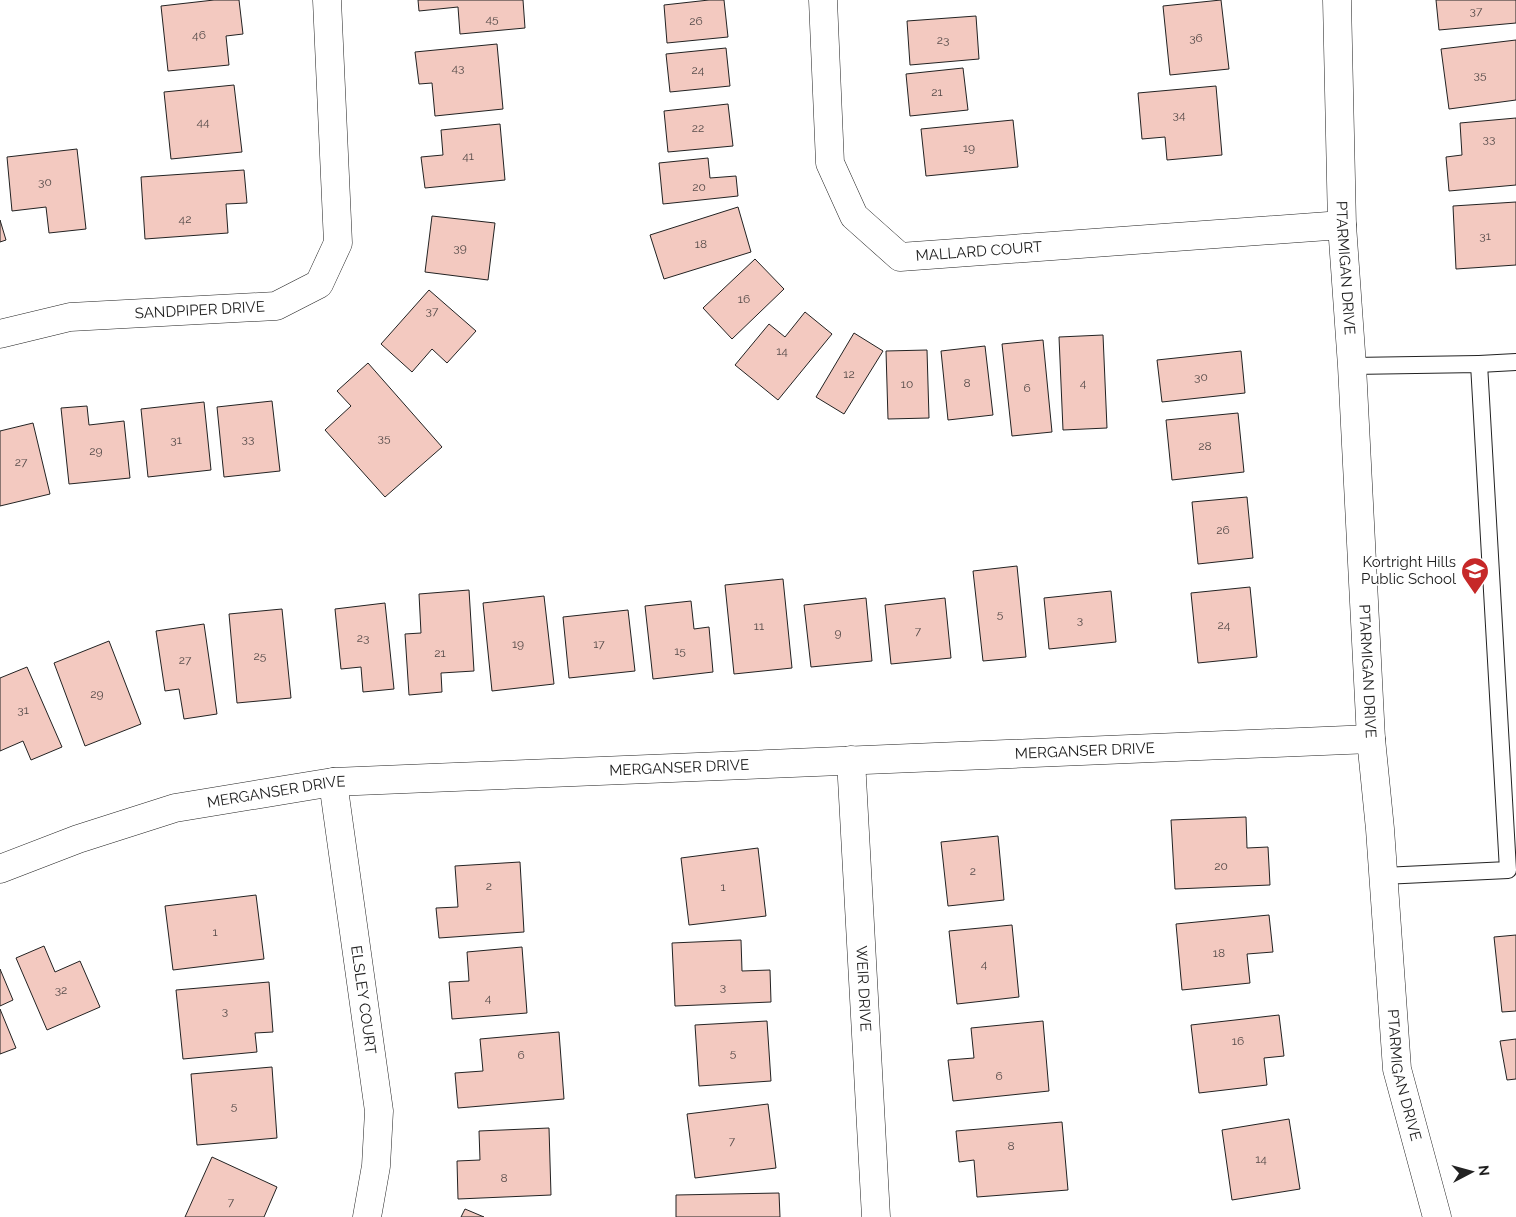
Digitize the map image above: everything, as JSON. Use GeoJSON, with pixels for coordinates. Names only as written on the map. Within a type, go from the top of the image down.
{"type":"FeatureCollection","features":[{"type":"Feature","properties":{"kind":"street","name":"SANDPIPER DRIVE"},"geometry":{"type":"LineString","coordinates":[[0,334],[70,317],[276,306],[319,284],[338,243],[327,0]]}},
{"type":"Feature","properties":{"kind":"street","name":"MALLARD COURT"},"geometry":{"type":"LineString","coordinates":[[822,0],[830,163],[854,216],[900,257],[1342,225]]}},
{"type":"Feature","properties":{"kind":"street","name":"PTARMIGAN DRIVE"},"geometry":{"type":"LineString","coordinates":[[1337,0],[1342,225],[1352,366],[1371,739],[1397,1069],[1438,1217]]}},
{"type":"Feature","properties":{"kind":"street","name":"MERGANSER DRIVE"},"geometry":{"type":"LineString","coordinates":[[0,868],[78,839],[175,808],[333,782],[1371,739]]}},
{"type":"Feature","properties":{"kind":"street","name":"WEIR DRIVE"},"geometry":{"type":"LineString","coordinates":[[851,760],[876,1217]]}},
{"type":"Feature","properties":{"kind":"street","name":"ELSLEY COURT"},"geometry":{"type":"LineString","coordinates":[[333,782],[379,1111],[376,1166],[367,1217]]}},
{"type":"Feature","properties":{"kind":"lane"},"geometry":{"type":"LineString","coordinates":[[1352,366],[1516,362]]}},
{"type":"Feature","properties":{"kind":"lane"},"geometry":{"type":"LineString","coordinates":[[1383,876],[1512,870],[1479,364]]}},
{"type":"Feature","properties":{"kind":"building"},"geometry":{"type":"Polygon","coordinates":[[[214,0],[239,0],[243,34],[226,36],[229,65],[168,71],[161,6],[214,0]]]}},
{"type":"Feature","properties":{"kind":"building"},"geometry":{"type":"Polygon","coordinates":[[[418,0],[523,0],[525,28],[460,34],[458,7],[419,11],[418,0]]]}},
{"type":"Feature","properties":{"kind":"building"},"geometry":{"type":"Polygon","coordinates":[[[724,0],[728,37],[667,43],[664,5],[724,0]]]}},
{"type":"Feature","properties":{"kind":"building"},"geometry":{"type":"Polygon","coordinates":[[[1221,0],[1229,69],[1170,75],[1163,6],[1221,0]]]}},
{"type":"Feature","properties":{"kind":"building"},"geometry":{"type":"Polygon","coordinates":[[[1436,0],[1516,0],[1516,23],[1439,30],[1436,0]]]}},
{"type":"Feature","properties":{"kind":"building"},"geometry":{"type":"Polygon","coordinates":[[[976,16],[979,59],[910,65],[907,21],[976,16]]]}},
{"type":"Feature","properties":{"kind":"building"},"geometry":{"type":"Polygon","coordinates":[[[1516,40],[1516,100],[1449,109],[1441,49],[1516,40]]]}},
{"type":"Feature","properties":{"kind":"building"},"geometry":{"type":"Polygon","coordinates":[[[497,44],[503,109],[435,116],[432,83],[419,84],[415,52],[497,44]]]}},
{"type":"Feature","properties":{"kind":"building"},"geometry":{"type":"Polygon","coordinates":[[[726,48],[730,86],[670,92],[666,54],[726,48]]]}},
{"type":"Feature","properties":{"kind":"building"},"geometry":{"type":"Polygon","coordinates":[[[963,68],[968,110],[910,116],[906,74],[963,68]]]}},
{"type":"Feature","properties":{"kind":"building"},"geometry":{"type":"Polygon","coordinates":[[[234,85],[242,152],[171,159],[164,92],[234,85]]]}},
{"type":"Feature","properties":{"kind":"building"},"geometry":{"type":"Polygon","coordinates":[[[1216,86],[1222,155],[1167,160],[1165,137],[1142,139],[1138,93],[1216,86]]]}},
{"type":"Feature","properties":{"kind":"building"},"geometry":{"type":"Polygon","coordinates":[[[728,104],[733,146],[668,152],[664,111],[728,104]]]}},
{"type":"Feature","properties":{"kind":"building"},"geometry":{"type":"Polygon","coordinates":[[[1516,118],[1516,185],[1449,191],[1446,157],[1462,155],[1460,123],[1516,118]]]}},
{"type":"Feature","properties":{"kind":"building"},"geometry":{"type":"Polygon","coordinates":[[[1013,120],[1018,167],[926,176],[921,129],[1013,120]]]}},
{"type":"Feature","properties":{"kind":"building"},"geometry":{"type":"Polygon","coordinates":[[[500,124],[505,180],[425,188],[421,157],[443,155],[441,130],[500,124]]]}},
{"type":"Feature","properties":{"kind":"building"},"geometry":{"type":"Polygon","coordinates":[[[77,149],[86,229],[49,233],[46,207],[12,211],[7,157],[77,149]]]}},
{"type":"Feature","properties":{"kind":"building"},"geometry":{"type":"Polygon","coordinates":[[[708,158],[710,178],[736,176],[738,196],[663,204],[659,163],[708,158]]]}},
{"type":"Feature","properties":{"kind":"building"},"geometry":{"type":"Polygon","coordinates":[[[244,170],[247,203],[226,204],[228,233],[145,239],[141,177],[244,170]]]}},
{"type":"Feature","properties":{"kind":"building"},"geometry":{"type":"Polygon","coordinates":[[[1516,202],[1516,265],[1456,269],[1453,206],[1516,202]]]}},
{"type":"Feature","properties":{"kind":"building"},"geometry":{"type":"Polygon","coordinates":[[[738,207],[751,252],[664,279],[650,235],[738,207]]]}},
{"type":"Feature","properties":{"kind":"building"},"geometry":{"type":"Polygon","coordinates":[[[432,216],[495,223],[488,280],[425,272],[432,216]]]}},
{"type":"Feature","properties":{"kind":"building"},"geometry":{"type":"Polygon","coordinates":[[[0,220],[6,240],[0,242],[0,220]]]}},
{"type":"Feature","properties":{"kind":"building"},"geometry":{"type":"Polygon","coordinates":[[[755,259],[784,289],[732,339],[703,308],[755,259]]]}},
{"type":"Feature","properties":{"kind":"building"},"geometry":{"type":"Polygon","coordinates":[[[429,290],[476,331],[447,363],[432,349],[412,372],[381,344],[429,290]]]}},
{"type":"Feature","properties":{"kind":"building"},"geometry":{"type":"Polygon","coordinates":[[[805,312],[832,334],[778,400],[735,365],[769,324],[785,337],[805,312]]]}},
{"type":"Feature","properties":{"kind":"building"},"geometry":{"type":"Polygon","coordinates":[[[854,333],[883,351],[844,414],[816,397],[854,333]]]}},
{"type":"Feature","properties":{"kind":"building"},"geometry":{"type":"Polygon","coordinates":[[[1103,335],[1107,428],[1063,430],[1059,337],[1103,335]]]}},
{"type":"Feature","properties":{"kind":"building"},"geometry":{"type":"Polygon","coordinates":[[[1043,340],[1052,432],[1012,436],[1002,344],[1043,340]]]}},
{"type":"Feature","properties":{"kind":"building"},"geometry":{"type":"Polygon","coordinates":[[[985,346],[993,415],[948,420],[941,351],[985,346]]]}},
{"type":"Feature","properties":{"kind":"building"},"geometry":{"type":"Polygon","coordinates":[[[927,350],[929,418],[888,419],[886,351],[927,350]]]}},
{"type":"Feature","properties":{"kind":"building"},"geometry":{"type":"Polygon","coordinates":[[[1241,351],[1245,393],[1162,402],[1157,360],[1241,351]]]}},
{"type":"Feature","properties":{"kind":"building"},"geometry":{"type":"Polygon","coordinates":[[[368,363],[442,447],[385,497],[325,430],[351,406],[337,391],[368,363]]]}},
{"type":"Feature","properties":{"kind":"building"},"geometry":{"type":"Polygon","coordinates":[[[272,401],[280,471],[224,477],[217,407],[272,401]]]}},
{"type":"Feature","properties":{"kind":"building"},"geometry":{"type":"Polygon","coordinates":[[[204,402],[211,470],[148,477],[141,409],[204,402]]]}},
{"type":"Feature","properties":{"kind":"building"},"geometry":{"type":"Polygon","coordinates":[[[87,406],[89,425],[124,421],[130,478],[69,484],[61,408],[87,406]]]}},
{"type":"Feature","properties":{"kind":"building"},"geometry":{"type":"Polygon","coordinates":[[[1238,413],[1244,472],[1172,480],[1166,420],[1238,413]]]}},
{"type":"Feature","properties":{"kind":"building"},"geometry":{"type":"Polygon","coordinates":[[[33,423],[50,494],[0,506],[0,431],[33,423]]]}},
{"type":"Feature","properties":{"kind":"building"},"geometry":{"type":"Polygon","coordinates":[[[1247,497],[1253,558],[1198,564],[1192,502],[1247,497]]]}},
{"type":"Feature","properties":{"kind":"building"},"geometry":{"type":"Polygon","coordinates":[[[1017,566],[1026,657],[983,661],[973,571],[1017,566]]]}},
{"type":"Feature","properties":{"kind":"building"},"geometry":{"type":"Polygon","coordinates":[[[783,579],[792,668],[734,674],[725,585],[783,579]]]}},
{"type":"Feature","properties":{"kind":"building"},"geometry":{"type":"Polygon","coordinates":[[[1250,587],[1257,657],[1198,663],[1191,593],[1250,587]]]}},
{"type":"Feature","properties":{"kind":"building"},"geometry":{"type":"Polygon","coordinates":[[[469,590],[474,671],[441,673],[442,692],[409,695],[405,634],[421,633],[419,594],[469,590]]]}},
{"type":"Feature","properties":{"kind":"building"},"geometry":{"type":"Polygon","coordinates":[[[1111,591],[1116,642],[1049,649],[1044,598],[1111,591]]]}},
{"type":"Feature","properties":{"kind":"building"},"geometry":{"type":"Polygon","coordinates":[[[544,596],[554,684],[492,691],[483,603],[544,596]]]}},
{"type":"Feature","properties":{"kind":"building"},"geometry":{"type":"Polygon","coordinates":[[[866,598],[872,661],[811,667],[804,605],[866,598]]]}},
{"type":"Feature","properties":{"kind":"building"},"geometry":{"type":"Polygon","coordinates":[[[945,598],[951,658],[891,664],[885,605],[945,598]]]}},
{"type":"Feature","properties":{"kind":"building"},"geometry":{"type":"Polygon","coordinates":[[[691,601],[694,629],[709,627],[713,672],[653,679],[645,606],[691,601]]]}},
{"type":"Feature","properties":{"kind":"building"},"geometry":{"type":"Polygon","coordinates":[[[385,603],[394,689],[363,692],[361,667],[341,669],[335,609],[385,603]]]}},
{"type":"Feature","properties":{"kind":"building"},"geometry":{"type":"Polygon","coordinates":[[[282,609],[291,698],[237,703],[229,614],[282,609]]]}},
{"type":"Feature","properties":{"kind":"building"},"geometry":{"type":"Polygon","coordinates":[[[628,610],[635,671],[569,678],[563,617],[628,610]]]}},
{"type":"Feature","properties":{"kind":"building"},"geometry":{"type":"Polygon","coordinates":[[[204,624],[217,714],[184,719],[179,689],[165,691],[156,631],[204,624]]]}},
{"type":"Feature","properties":{"kind":"building"},"geometry":{"type":"Polygon","coordinates":[[[109,641],[141,724],[85,746],[54,663],[109,641]]]}},
{"type":"Feature","properties":{"kind":"building"},"geometry":{"type":"Polygon","coordinates":[[[27,667],[62,747],[31,760],[23,741],[0,751],[0,678],[27,667]]]}},
{"type":"Feature","properties":{"kind":"building"},"geometry":{"type":"Polygon","coordinates":[[[1246,817],[1247,848],[1268,847],[1270,885],[1175,889],[1171,820],[1246,817]]]}},
{"type":"Feature","properties":{"kind":"building"},"geometry":{"type":"Polygon","coordinates":[[[998,836],[1004,900],[948,906],[941,842],[998,836]]]}},
{"type":"Feature","properties":{"kind":"building"},"geometry":{"type":"Polygon","coordinates":[[[758,848],[766,916],[689,925],[681,858],[758,848]]]}},
{"type":"Feature","properties":{"kind":"building"},"geometry":{"type":"Polygon","coordinates":[[[520,862],[524,932],[439,938],[436,908],[458,907],[455,866],[520,862]]]}},
{"type":"Feature","properties":{"kind":"building"},"geometry":{"type":"Polygon","coordinates":[[[256,895],[264,959],[173,970],[165,906],[256,895]]]}},
{"type":"Feature","properties":{"kind":"building"},"geometry":{"type":"Polygon","coordinates":[[[1269,915],[1273,952],[1247,954],[1250,983],[1182,990],[1176,924],[1269,915]]]}},
{"type":"Feature","properties":{"kind":"building"},"geometry":{"type":"Polygon","coordinates":[[[1012,925],[1019,997],[957,1004],[949,931],[1012,925]]]}},
{"type":"Feature","properties":{"kind":"building"},"geometry":{"type":"Polygon","coordinates":[[[1516,935],[1516,1011],[1502,1012],[1494,937],[1516,935]]]}},
{"type":"Feature","properties":{"kind":"building"},"geometry":{"type":"Polygon","coordinates":[[[741,940],[742,971],[770,970],[771,1002],[675,1006],[672,943],[741,940]]]}},
{"type":"Feature","properties":{"kind":"building"},"geometry":{"type":"Polygon","coordinates":[[[44,946],[55,972],[80,961],[100,1007],[47,1030],[16,958],[44,946]]]}},
{"type":"Feature","properties":{"kind":"building"},"geometry":{"type":"Polygon","coordinates":[[[522,947],[527,1013],[452,1019],[449,982],[469,981],[467,952],[522,947]]]}},
{"type":"Feature","properties":{"kind":"building"},"geometry":{"type":"Polygon","coordinates":[[[0,969],[13,1000],[0,1006],[0,969]]]}},
{"type":"Feature","properties":{"kind":"building"},"geometry":{"type":"Polygon","coordinates":[[[269,982],[273,1032],[255,1033],[257,1052],[183,1059],[176,990],[269,982]]]}},
{"type":"Feature","properties":{"kind":"building"},"geometry":{"type":"Polygon","coordinates":[[[0,1009],[16,1048],[0,1054],[0,1009]]]}},
{"type":"Feature","properties":{"kind":"building"},"geometry":{"type":"Polygon","coordinates":[[[1279,1015],[1284,1056],[1264,1058],[1267,1085],[1199,1093],[1191,1025],[1279,1015]]]}},
{"type":"Feature","properties":{"kind":"building"},"geometry":{"type":"Polygon","coordinates":[[[767,1021],[771,1081],[699,1086],[695,1025],[767,1021]]]}},
{"type":"Feature","properties":{"kind":"building"},"geometry":{"type":"Polygon","coordinates":[[[1043,1021],[1049,1091],[953,1101],[948,1060],[974,1058],[971,1028],[1043,1021]]]}},
{"type":"Feature","properties":{"kind":"building"},"geometry":{"type":"Polygon","coordinates":[[[559,1032],[564,1099],[458,1108],[455,1073],[483,1071],[480,1039],[559,1032]]]}},
{"type":"Feature","properties":{"kind":"building"},"geometry":{"type":"Polygon","coordinates":[[[1516,1039],[1516,1079],[1507,1080],[1500,1041],[1516,1039]]]}},
{"type":"Feature","properties":{"kind":"building"},"geometry":{"type":"Polygon","coordinates":[[[272,1067],[277,1138],[197,1145],[191,1074],[272,1067]]]}},
{"type":"Feature","properties":{"kind":"building"},"geometry":{"type":"Polygon","coordinates":[[[768,1104],[776,1168],[695,1178],[687,1114],[768,1104]]]}},
{"type":"Feature","properties":{"kind":"building"},"geometry":{"type":"Polygon","coordinates":[[[1289,1119],[1300,1189],[1232,1200],[1222,1130],[1289,1119]]]}},
{"type":"Feature","properties":{"kind":"building"},"geometry":{"type":"Polygon","coordinates":[[[1062,1122],[1068,1190],[977,1197],[974,1160],[959,1162],[956,1131],[1062,1122]]]}},
{"type":"Feature","properties":{"kind":"building"},"geometry":{"type":"Polygon","coordinates":[[[549,1128],[551,1195],[458,1199],[457,1161],[480,1160],[479,1131],[549,1128]]]}},
{"type":"Feature","properties":{"kind":"building"},"geometry":{"type":"Polygon","coordinates":[[[212,1157],[277,1187],[264,1217],[185,1217],[212,1157]]]}},
{"type":"Feature","properties":{"kind":"building"},"geometry":{"type":"Polygon","coordinates":[[[779,1193],[780,1217],[676,1217],[676,1195],[779,1193]]]}},
{"type":"Feature","properties":{"kind":"building"},"geometry":{"type":"Polygon","coordinates":[[[465,1209],[484,1217],[461,1217],[465,1209]]]}},
{"type":"Feature","properties":{"kind":"place","name":"Kortright Hills Public School"},"geometry":{"type":"Point","coordinates":[1475,595]}}]}
